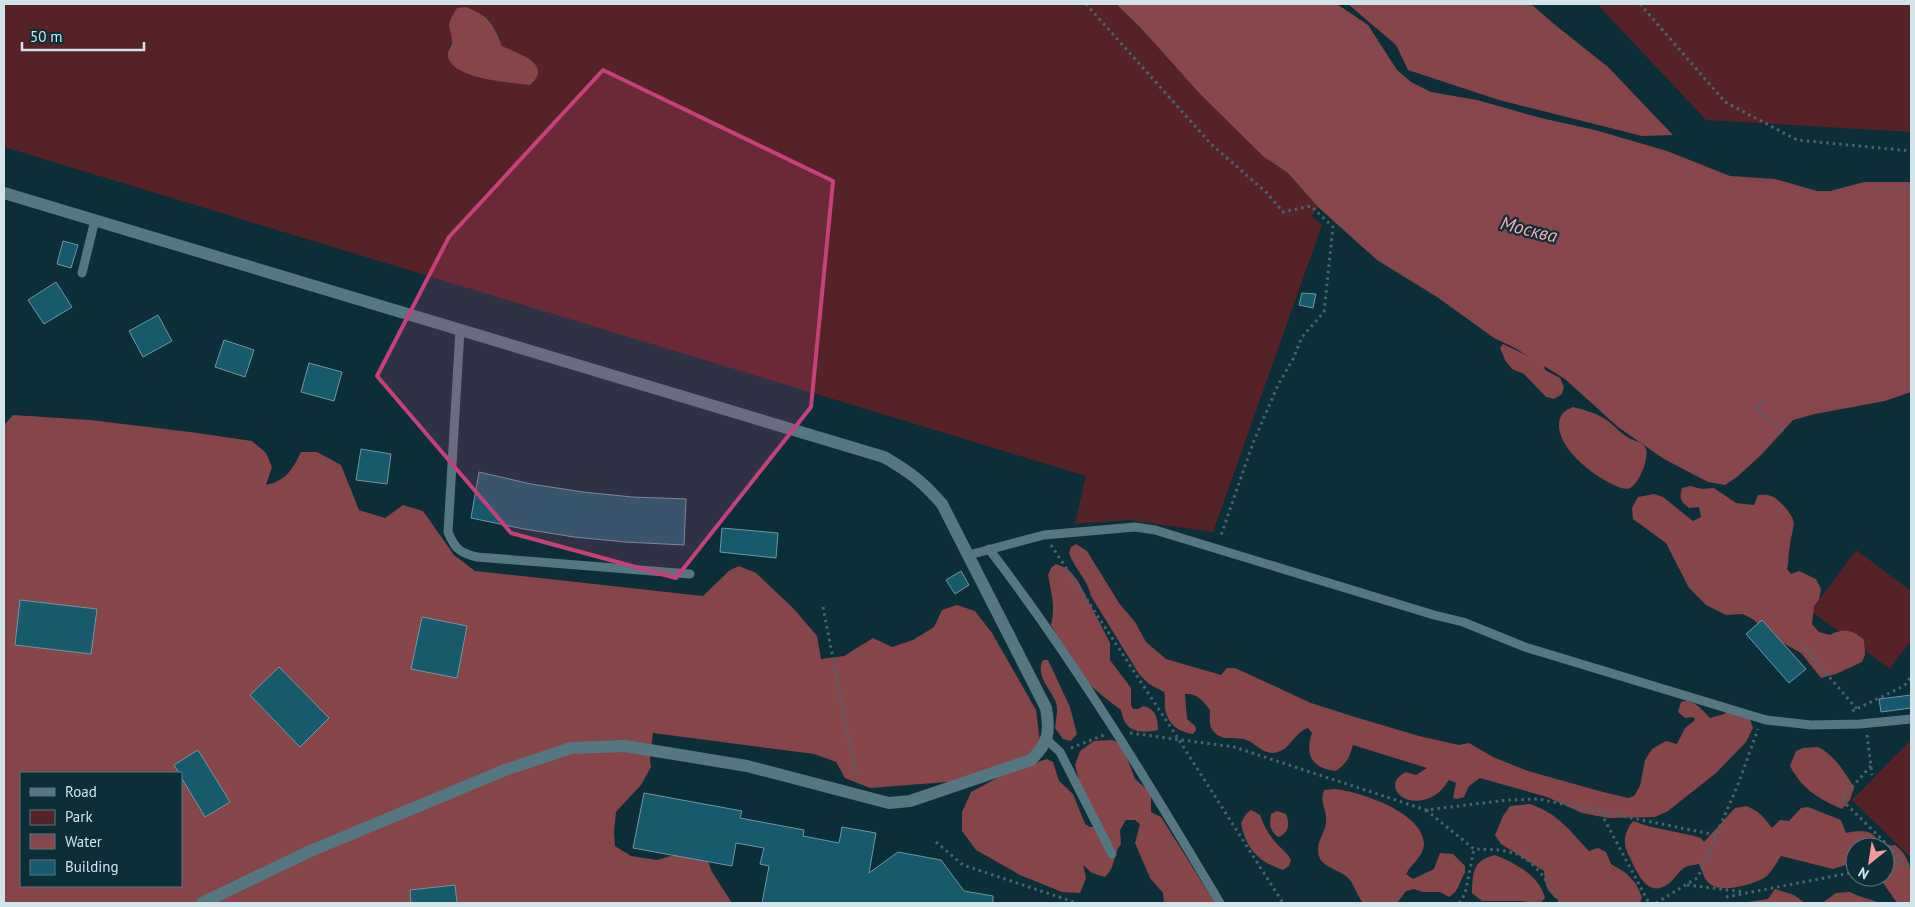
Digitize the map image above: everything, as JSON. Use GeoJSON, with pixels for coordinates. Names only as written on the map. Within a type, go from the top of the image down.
{"type":"FeatureCollection","features":[{"type":"Feature","properties":{"kind":"street"},"geometry":{"type":"LineString","coordinates":[[4,193],[884,457],[914,474],[942,504],[1046,708],[1049,726],[1047,740],[1042,749],[1031,760],[910,801],[889,802],[858,796],[747,766],[625,746],[571,748],[505,770],[308,852],[202,903]]}},
{"type":"Feature","properties":{"kind":"lane"},"geometry":{"type":"LineString","coordinates":[[82,273],[95,220]]}},
{"type":"Feature","properties":{"kind":"lane"},"geometry":{"type":"LineString","coordinates":[[460,330],[448,532],[453,544],[464,554],[478,557],[690,574]]}},
{"type":"Feature","properties":{"kind":"lane"},"geometry":{"type":"LineString","coordinates":[[969,555],[1044,534],[1135,527],[1155,530],[1463,622],[1525,647],[1761,719],[1811,725],[1911,719]]}},
{"type":"Feature","properties":{"kind":"lane"},"geometry":{"type":"LineString","coordinates":[[989,549],[1035,609],[1114,731],[1220,903]]}},
{"type":"Feature","properties":{"kind":"lane"},"geometry":{"type":"LineString","coordinates":[[1047,740],[1060,752],[1112,854]]}},
{"type":"Feature","properties":{"kind":"path"},"geometry":{"type":"LineString","coordinates":[[1086,4],[1211,144],[1267,193],[1283,212],[1311,206],[1333,228],[1324,312],[1302,336],[1293,360],[1278,385],[1253,443],[1216,549]]}},
{"type":"Feature","properties":{"kind":"path"},"geometry":{"type":"LineString","coordinates":[[1640,4],[1725,102],[1797,140],[1911,151]]}},
{"type":"Feature","properties":{"kind":"path"},"geometry":{"type":"LineString","coordinates":[[1763,400],[1755,410],[1783,431]]}},
{"type":"Feature","properties":{"kind":"path"},"geometry":{"type":"LineString","coordinates":[[1044,534],[1283,903]]}},
{"type":"Feature","properties":{"kind":"path"},"geometry":{"type":"LineString","coordinates":[[823,607],[858,786],[858,796]]}},
{"type":"Feature","properties":{"kind":"path"},"geometry":{"type":"LineString","coordinates":[[1804,648],[1857,709]]}},
{"type":"Feature","properties":{"kind":"path"},"geometry":{"type":"LineString","coordinates":[[1849,713],[1904,686],[1911,677]]}},
{"type":"Feature","properties":{"kind":"path"},"geometry":{"type":"LineString","coordinates":[[1656,903],[1697,878],[1701,871],[1739,782],[1761,719]]}},
{"type":"Feature","properties":{"kind":"path"},"geometry":{"type":"LineString","coordinates":[[1865,723],[1872,774]]}},
{"type":"Feature","properties":{"kind":"path"},"geometry":{"type":"LineString","coordinates":[[1060,752],[1114,731],[1234,747],[1360,790],[1426,810],[1474,848],[1501,850],[1516,854],[1529,861],[1541,873],[1560,903]]}},
{"type":"Feature","properties":{"kind":"path"},"geometry":{"type":"LineString","coordinates":[[1871,766],[1841,799],[1911,868]]}},
{"type":"Feature","properties":{"kind":"path"},"geometry":{"type":"LineString","coordinates":[[1426,810],[1507,800],[1538,799],[1716,835]]}},
{"type":"Feature","properties":{"kind":"path"},"geometry":{"type":"LineString","coordinates":[[1601,813],[1649,903]]}},
{"type":"Feature","properties":{"kind":"path"},"geometry":{"type":"LineString","coordinates":[[936,842],[963,865],[1077,903]]}},
{"type":"Feature","properties":{"kind":"path"},"geometry":{"type":"LineString","coordinates":[[1466,903],[1460,902],[1465,894],[1474,848]]}},
{"type":"Feature","properties":{"kind":"path"},"geometry":{"type":"LineString","coordinates":[[1895,864],[1905,862]]}},
{"type":"Feature","properties":{"kind":"path"},"geometry":{"type":"LineString","coordinates":[[1726,897],[1845,874]]}},
{"type":"Feature","properties":{"kind":"path"},"geometry":{"type":"LineString","coordinates":[[1686,885],[1748,893]]}},
{"type":"Feature","properties":{"kind":"highlighted area"},"geometry":{"type":"Polygon","coordinates":[[[603,70],[833,181],[811,407],[676,578],[511,533],[377,376],[449,237],[603,70]]]}},
{"type":"Feature","properties":{"kind":"green space"},"geometry":{"type":"Polygon","coordinates":[[[4,4],[1116,4],[1139,26],[1201,95],[1264,157],[1288,173],[1318,207],[1312,216],[1322,225],[1213,532],[1129,520],[1075,524],[1086,476],[4,147],[4,4]],[[466,7],[448,50],[469,75],[530,85],[535,63],[502,46],[490,21],[466,7]]]}},
{"type":"Feature","properties":{"kind":"green space"},"geometry":{"type":"Polygon","coordinates":[[[1597,4],[1911,4],[1911,132],[1706,120],[1597,4]]]}},
{"type":"Feature","properties":{"kind":"green space"},"geometry":{"type":"Polygon","coordinates":[[[1856,550],[1911,591],[1911,640],[1890,669],[1811,611],[1856,550]]]}},
{"type":"Feature","properties":{"kind":"green space"},"geometry":{"type":"Polygon","coordinates":[[[1911,740],[1911,858],[1895,842],[1895,837],[1890,837],[1852,800],[1911,740]]]}},
{"type":"Feature","properties":{"kind":"shaded area"},"geometry":{"type":"Polygon","coordinates":[[[1348,4],[1531,4],[1608,67],[1673,135],[1642,136],[1499,100],[1408,70],[1396,45],[1348,4]]]}},
{"type":"Feature","properties":{"kind":"shaded area"},"geometry":{"type":"Polygon","coordinates":[[[466,7],[489,21],[496,31],[502,46],[525,56],[536,66],[538,71],[536,78],[530,85],[474,76],[455,67],[449,60],[448,52],[452,43],[450,22],[457,8],[466,7]]]}},
{"type":"Feature","properties":{"kind":"shaded area"},"geometry":{"type":"Polygon","coordinates":[[[1503,344],[1530,357],[1533,355],[1543,361],[1545,370],[1560,378],[1564,387],[1562,394],[1554,399],[1546,397],[1524,374],[1512,369],[1505,360],[1500,348],[1503,344]]]}},
{"type":"Feature","properties":{"kind":"shaded area"},"geometry":{"type":"Polygon","coordinates":[[[1573,407],[1600,416],[1626,436],[1645,447],[1646,456],[1643,469],[1637,481],[1630,488],[1621,488],[1598,476],[1579,461],[1564,443],[1559,423],[1563,413],[1573,407]]]}},
{"type":"Feature","properties":{"kind":"shaded area"},"geometry":{"type":"Polygon","coordinates":[[[13,415],[90,420],[252,441],[266,453],[272,467],[266,485],[284,477],[295,464],[301,452],[317,452],[341,465],[359,510],[385,518],[403,505],[423,511],[454,555],[475,571],[703,596],[730,570],[739,566],[756,573],[794,609],[817,636],[821,659],[844,656],[873,638],[892,647],[913,640],[934,627],[942,610],[957,605],[975,611],[992,633],[1036,710],[1040,742],[1026,757],[959,781],[870,788],[845,778],[836,762],[814,754],[653,733],[651,767],[641,785],[616,812],[615,846],[631,856],[657,860],[685,852],[705,853],[712,872],[732,903],[4,903],[4,425],[13,415]]]}},
{"type":"Feature","properties":{"kind":"shaded area"},"geometry":{"type":"Polygon","coordinates":[[[1690,486],[1702,489],[1714,488],[1736,503],[1754,505],[1758,495],[1769,495],[1783,505],[1794,524],[1787,569],[1791,574],[1799,571],[1816,579],[1821,589],[1819,600],[1814,606],[1812,624],[1819,632],[1830,635],[1839,631],[1848,631],[1864,640],[1865,655],[1862,662],[1836,674],[1821,678],[1801,653],[1769,635],[1754,620],[1743,614],[1726,615],[1706,605],[1689,588],[1666,543],[1633,519],[1632,508],[1638,497],[1654,494],[1663,497],[1693,521],[1701,517],[1699,507],[1689,508],[1682,501],[1681,497],[1682,488],[1690,486]]]}},
{"type":"Feature","properties":{"kind":"shaded area"},"geometry":{"type":"Polygon","coordinates":[[[1076,544],[1087,551],[1119,603],[1135,622],[1146,642],[1166,659],[1221,675],[1227,668],[1235,668],[1311,703],[1419,736],[1459,745],[1469,743],[1493,757],[1528,771],[1603,792],[1628,798],[1634,796],[1640,786],[1645,760],[1652,749],[1666,741],[1677,744],[1685,728],[1695,720],[1693,717],[1685,718],[1678,712],[1681,702],[1689,701],[1693,703],[1710,718],[1724,714],[1732,707],[1749,717],[1753,728],[1746,742],[1716,773],[1668,811],[1655,817],[1608,818],[1582,813],[1547,797],[1480,778],[1469,786],[1464,797],[1457,799],[1453,798],[1456,783],[1449,780],[1439,792],[1425,800],[1415,801],[1406,799],[1396,790],[1395,784],[1398,777],[1406,772],[1416,775],[1427,768],[1353,745],[1349,757],[1343,765],[1336,771],[1328,770],[1316,764],[1312,759],[1309,748],[1312,733],[1308,728],[1282,750],[1273,753],[1263,751],[1247,740],[1224,738],[1217,735],[1211,727],[1210,710],[1199,698],[1189,694],[1185,694],[1187,719],[1195,726],[1196,730],[1193,734],[1174,726],[1166,714],[1164,692],[1149,684],[1139,674],[1091,596],[1069,553],[1071,547],[1076,544]]]}},
{"type":"Feature","properties":{"kind":"shaded area"},"geometry":{"type":"Polygon","coordinates":[[[1056,564],[1068,569],[1078,581],[1110,643],[1110,660],[1131,688],[1131,705],[1133,709],[1144,706],[1151,709],[1157,718],[1158,730],[1144,732],[1129,727],[1121,710],[1087,682],[1067,654],[1051,625],[1053,606],[1048,575],[1051,568],[1056,564]]]}},
{"type":"Feature","properties":{"kind":"shaded area"},"geometry":{"type":"Polygon","coordinates":[[[1043,660],[1048,660],[1070,707],[1077,734],[1071,741],[1063,739],[1055,728],[1057,706],[1042,676],[1041,665],[1043,660]]]}},
{"type":"Feature","properties":{"kind":"shaded area"},"geometry":{"type":"Polygon","coordinates":[[[1112,740],[1122,744],[1135,779],[1151,793],[1151,812],[1161,817],[1215,903],[1164,903],[1163,893],[1150,878],[1135,843],[1140,824],[1135,820],[1126,820],[1120,830],[1121,844],[1109,873],[1105,877],[1092,873],[1083,865],[1086,878],[1080,893],[1062,892],[1020,875],[976,850],[962,831],[962,812],[971,792],[1012,770],[1047,759],[1053,762],[1059,781],[1073,794],[1085,824],[1090,827],[1096,827],[1075,765],[1080,751],[1094,741],[1112,740]]]}},
{"type":"Feature","properties":{"kind":"shaded area"},"geometry":{"type":"Polygon","coordinates":[[[1818,747],[1839,764],[1854,788],[1850,800],[1842,809],[1826,802],[1805,787],[1790,766],[1796,751],[1803,748],[1818,747]]]}},
{"type":"Feature","properties":{"kind":"shaded area"},"geometry":{"type":"Polygon","coordinates":[[[1334,789],[1374,799],[1403,814],[1414,823],[1421,833],[1424,845],[1419,857],[1406,874],[1413,879],[1434,869],[1440,853],[1453,854],[1465,866],[1465,873],[1455,892],[1449,897],[1440,892],[1423,892],[1414,889],[1406,891],[1397,903],[1363,903],[1350,880],[1321,861],[1319,856],[1318,846],[1326,823],[1323,803],[1324,790],[1334,789]]]}},
{"type":"Feature","properties":{"kind":"shaded area"},"geometry":{"type":"Polygon","coordinates":[[[1530,804],[1556,818],[1589,851],[1598,848],[1606,852],[1611,864],[1626,873],[1636,884],[1642,897],[1640,903],[1562,903],[1553,896],[1546,886],[1544,871],[1501,844],[1495,835],[1503,816],[1510,806],[1530,804]]]}},
{"type":"Feature","properties":{"kind":"shaded area"},"geometry":{"type":"Polygon","coordinates":[[[1746,806],[1754,810],[1772,828],[1780,820],[1789,821],[1801,808],[1808,807],[1841,820],[1846,833],[1861,831],[1870,833],[1875,837],[1845,837],[1845,865],[1833,869],[1781,856],[1767,876],[1739,887],[1715,887],[1708,882],[1699,864],[1684,868],[1668,884],[1661,888],[1649,886],[1639,876],[1627,851],[1625,842],[1626,834],[1633,821],[1650,827],[1701,838],[1704,842],[1735,808],[1746,806]]]}},
{"type":"Feature","properties":{"kind":"shaded area"},"geometry":{"type":"Polygon","coordinates":[[[1251,810],[1260,815],[1271,836],[1291,860],[1289,866],[1283,870],[1260,858],[1246,840],[1241,823],[1246,814],[1251,810]]]}},
{"type":"Feature","properties":{"kind":"shaded area"},"geometry":{"type":"Polygon","coordinates":[[[1277,811],[1286,814],[1288,821],[1288,828],[1278,837],[1273,832],[1270,824],[1271,814],[1277,811]]]}},
{"type":"Feature","properties":{"kind":"shaded area"},"geometry":{"type":"Polygon","coordinates":[[[1895,845],[1906,857],[1911,878],[1911,903],[1897,903],[1886,887],[1895,887],[1895,845]]]}},
{"type":"Feature","properties":{"kind":"shaded area"},"geometry":{"type":"Polygon","coordinates":[[[1495,855],[1526,871],[1538,883],[1545,898],[1540,903],[1482,901],[1472,893],[1475,868],[1487,857],[1495,855]]]}},
{"type":"Feature","properties":{"kind":"shaded area"},"geometry":{"type":"Polygon","coordinates":[[[1775,889],[1794,895],[1805,903],[1741,903],[1768,899],[1775,889]]]}},
{"type":"Feature","properties":{"kind":"shaded area"},"geometry":{"type":"Polygon","coordinates":[[[1850,892],[1879,903],[1822,903],[1836,893],[1850,892]]]}},
{"type":"Feature","properties":{"kind":"water","name":"Москва"},"geometry":{"type":"Polygon","coordinates":[[[1116,4],[1337,4],[1368,25],[1397,70],[1411,82],[1431,92],[1477,100],[1541,118],[1595,130],[1667,151],[1730,176],[1775,179],[1817,191],[1830,191],[1864,182],[1911,182],[1911,392],[1885,401],[1793,420],[1761,455],[1737,477],[1725,485],[1708,482],[1664,459],[1618,427],[1565,379],[1515,348],[1494,338],[1437,297],[1377,260],[1318,207],[1288,173],[1264,157],[1201,95],[1139,26],[1116,4]]]}},
{"type":"Feature","properties":{"kind":"building"},"geometry":{"type":"Polygon","coordinates":[[[63,241],[78,245],[71,268],[57,264],[63,241]]]}},
{"type":"Feature","properties":{"kind":"building"},"geometry":{"type":"Polygon","coordinates":[[[56,282],[72,307],[44,324],[28,300],[56,282]]]}},
{"type":"Feature","properties":{"kind":"building"},"geometry":{"type":"Polygon","coordinates":[[[1302,293],[1316,294],[1313,308],[1299,305],[1302,293]]]}},
{"type":"Feature","properties":{"kind":"building"},"geometry":{"type":"Polygon","coordinates":[[[158,315],[172,341],[143,357],[129,331],[158,315]]]}},
{"type":"Feature","properties":{"kind":"building"},"geometry":{"type":"Polygon","coordinates":[[[224,340],[254,350],[245,377],[215,367],[224,340]]]}},
{"type":"Feature","properties":{"kind":"building"},"geometry":{"type":"Polygon","coordinates":[[[309,363],[342,372],[334,401],[301,392],[309,363]]]}},
{"type":"Feature","properties":{"kind":"building"},"geometry":{"type":"Polygon","coordinates":[[[361,449],[391,454],[387,484],[356,480],[361,449]]]}},
{"type":"Feature","properties":{"kind":"building"},"geometry":{"type":"Polygon","coordinates":[[[479,472],[531,484],[583,492],[632,497],[686,499],[684,545],[574,537],[471,518],[479,472]]]}},
{"type":"Feature","properties":{"kind":"building"},"geometry":{"type":"Polygon","coordinates":[[[722,528],[778,533],[776,558],[720,552],[722,528]]]}},
{"type":"Feature","properties":{"kind":"building"},"geometry":{"type":"Polygon","coordinates":[[[961,571],[969,585],[955,594],[946,580],[961,571]]]}},
{"type":"Feature","properties":{"kind":"building"},"geometry":{"type":"Polygon","coordinates":[[[20,600],[97,609],[91,654],[15,645],[20,600]]]}},
{"type":"Feature","properties":{"kind":"building"},"geometry":{"type":"Polygon","coordinates":[[[422,617],[467,626],[457,678],[411,669],[422,617]]]}},
{"type":"Feature","properties":{"kind":"building"},"geometry":{"type":"Polygon","coordinates":[[[1762,620],[1806,669],[1789,683],[1746,634],[1762,620]]]}},
{"type":"Feature","properties":{"kind":"building"},"geometry":{"type":"Polygon","coordinates":[[[279,667],[329,718],[300,747],[250,695],[279,667]]]}},
{"type":"Feature","properties":{"kind":"building"},"geometry":{"type":"Polygon","coordinates":[[[1911,695],[1911,708],[1881,712],[1879,699],[1911,695]]]}},
{"type":"Feature","properties":{"kind":"building"},"geometry":{"type":"Polygon","coordinates":[[[198,750],[230,802],[205,817],[182,779],[182,772],[178,772],[174,765],[198,750]]]}},
{"type":"Feature","properties":{"kind":"building"},"geometry":{"type":"Polygon","coordinates":[[[644,793],[742,811],[740,818],[804,830],[803,836],[839,843],[842,827],[876,833],[869,873],[898,852],[941,860],[964,891],[993,896],[993,903],[762,903],[769,866],[760,864],[764,848],[736,843],[732,866],[633,848],[644,793]]]}},
{"type":"Feature","properties":{"kind":"building"},"geometry":{"type":"Polygon","coordinates":[[[455,885],[457,903],[411,903],[410,890],[455,885]]]}}]}
